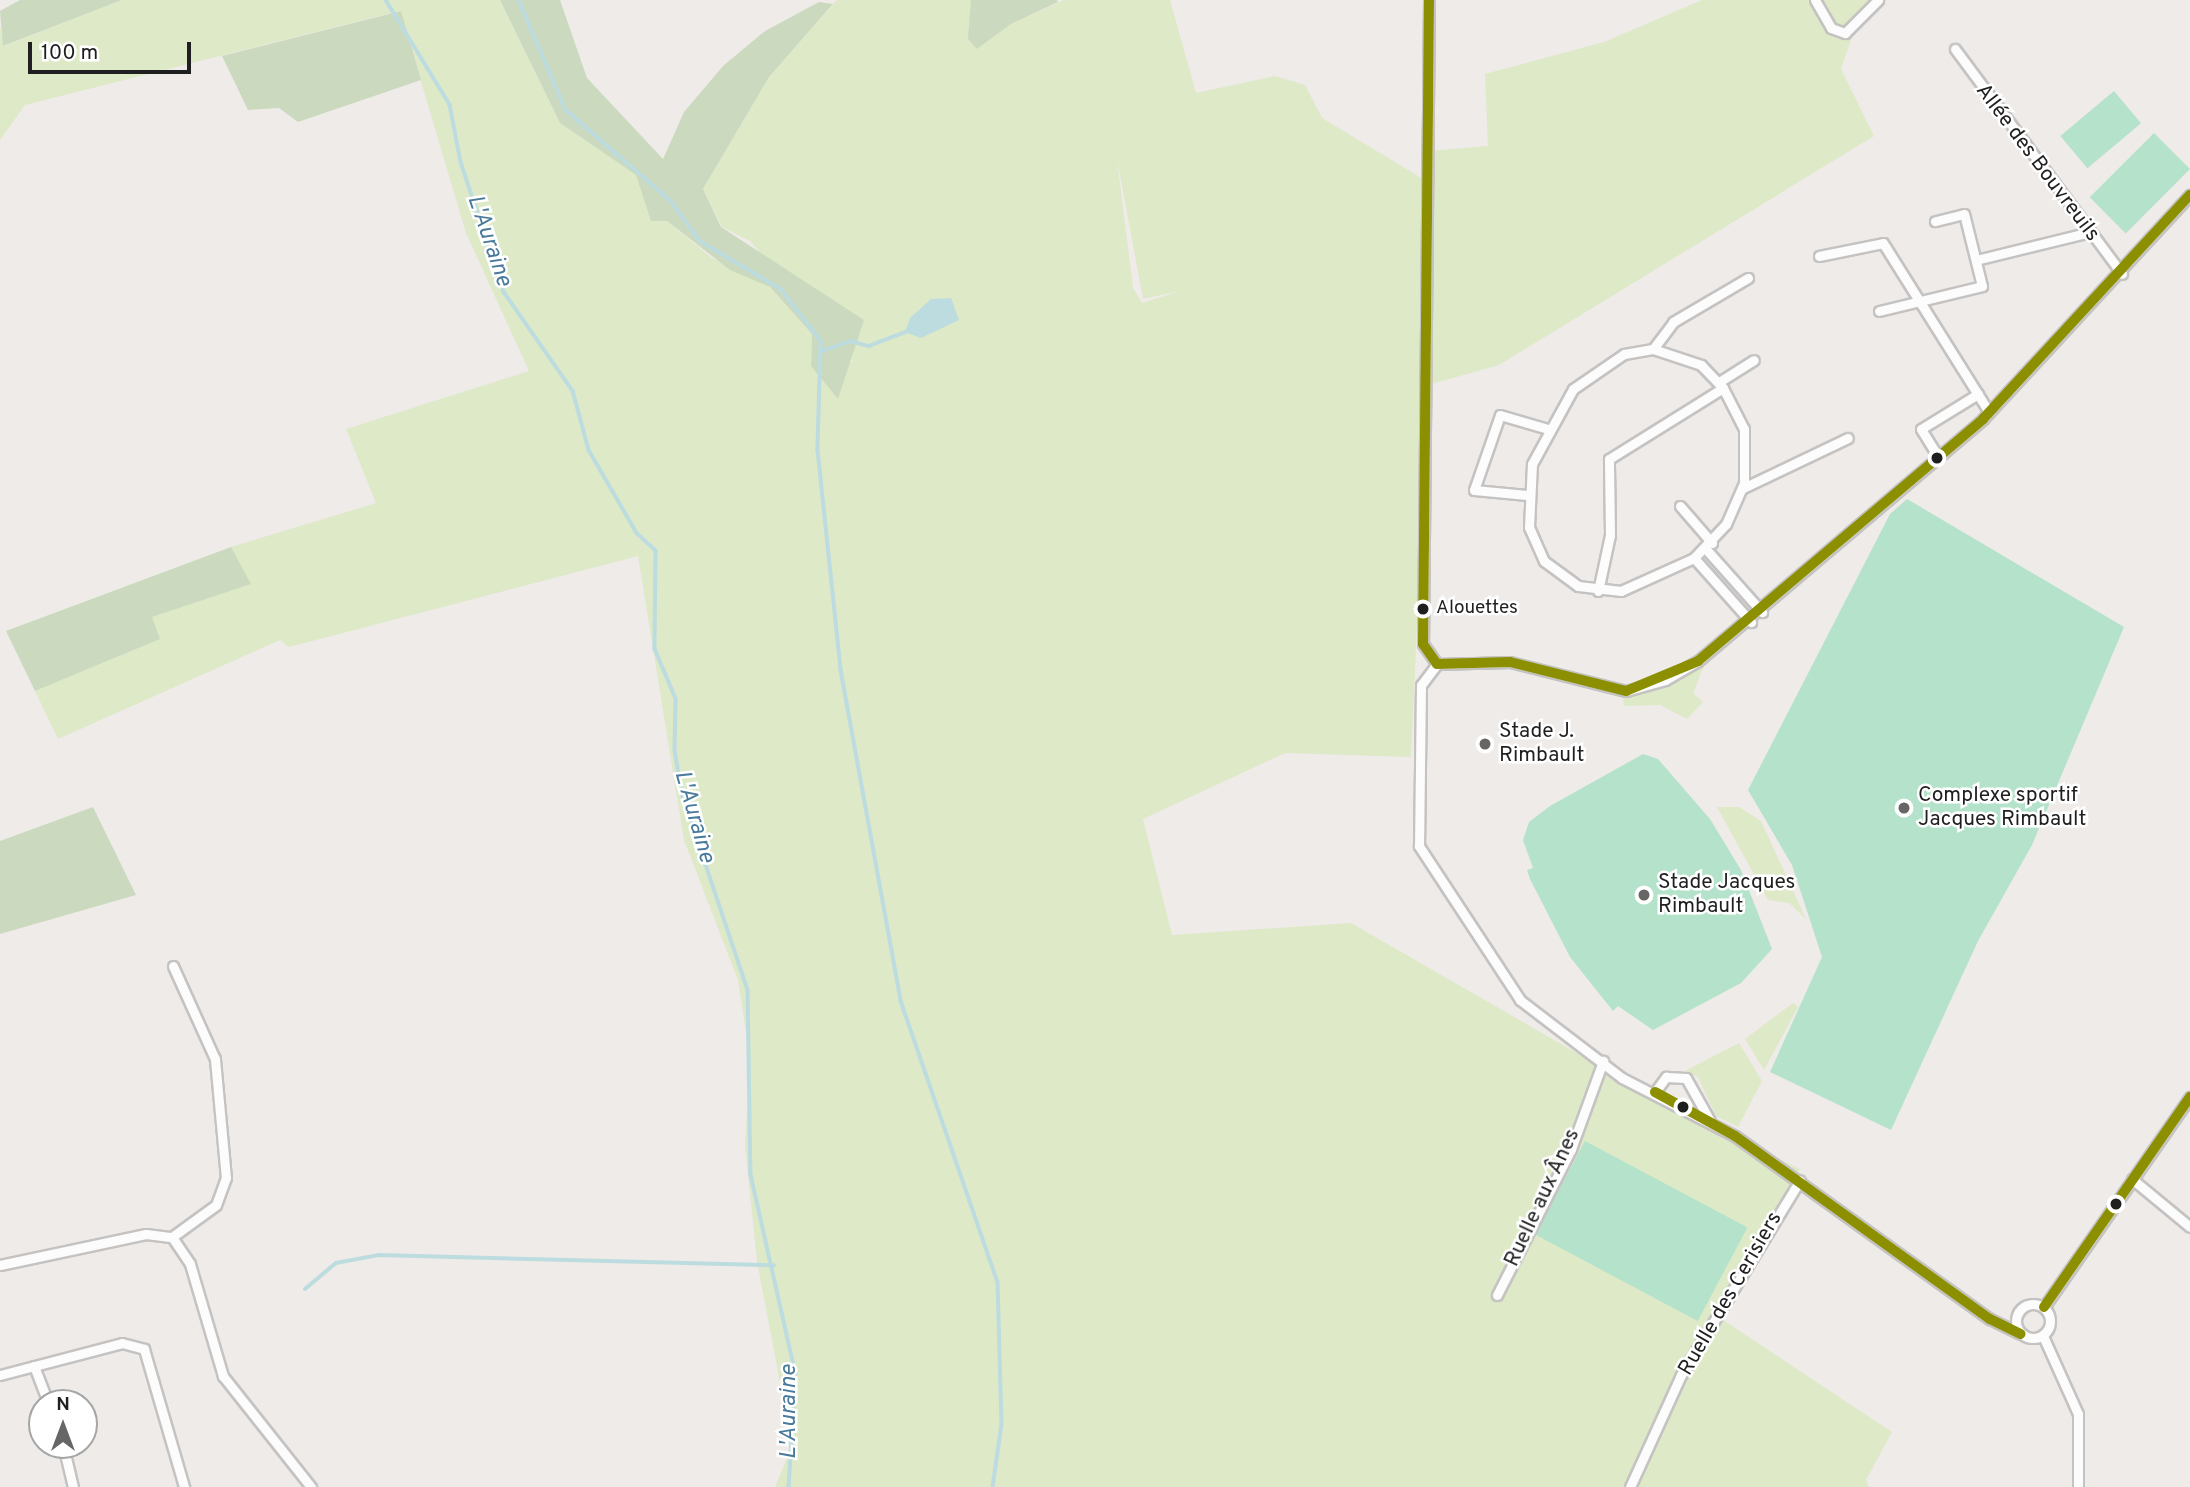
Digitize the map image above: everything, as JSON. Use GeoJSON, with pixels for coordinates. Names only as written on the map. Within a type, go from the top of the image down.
{"type":"FeatureCollection","features":[{"type":"Feature","properties":{"kind":"street"},"geometry":{"type":"LineString","coordinates":[[1429,0],[1423,644],[1437,664]]}},
{"type":"Feature","properties":{"kind":"street"},"geometry":{"type":"LineString","coordinates":[[1815,0],[1831,28],[1845,33],[1878,0]]}},
{"type":"Feature","properties":{"kind":"street","name":"Allée des Bouvreuils"},"geometry":{"type":"LineString","coordinates":[[1955,49],[2122,274]]}},
{"type":"Feature","properties":{"kind":"street"},"geometry":{"type":"LineString","coordinates":[[1437,664],[1510,662],[1606,689],[1637,690],[1677,674],[1751,622],[1989,412],[2122,274],[2190,195]]}},
{"type":"Feature","properties":{"kind":"street"},"geometry":{"type":"LineString","coordinates":[[1879,311],[1982,286],[1964,214],[1936,221]]}},
{"type":"Feature","properties":{"kind":"street"},"geometry":{"type":"LineString","coordinates":[[1976,260],[2090,232]]}},
{"type":"Feature","properties":{"kind":"street"},"geometry":{"type":"LineString","coordinates":[[1819,256],[1883,243],[1989,412]]}},
{"type":"Feature","properties":{"kind":"street"},"geometry":{"type":"LineString","coordinates":[[1653,349],[1673,322],[1748,278]]}},
{"type":"Feature","properties":{"kind":"street"},"geometry":{"type":"LineString","coordinates":[[1653,349],[1688,358],[1721,385],[1744,429],[1743,488],[1708,545],[1694,558],[1636,587],[1598,591],[1578,586],[1544,561],[1529,527],[1527,495],[1548,429],[1573,389],[1624,354],[1653,349]]}},
{"type":"Feature","properties":{"kind":"street"},"geometry":{"type":"LineString","coordinates":[[1598,591],[1609,535],[1609,459],[1754,360]]}},
{"type":"Feature","properties":{"kind":"street"},"geometry":{"type":"LineString","coordinates":[[1939,458],[1920,429],[1978,394]]}},
{"type":"Feature","properties":{"kind":"street"},"geometry":{"type":"LineString","coordinates":[[1527,495],[1474,490],[1500,415],[1548,429]]}},
{"type":"Feature","properties":{"kind":"street"},"geometry":{"type":"LineString","coordinates":[[1743,488],[1847,438]]}},
{"type":"Feature","properties":{"kind":"street"},"geometry":{"type":"LineString","coordinates":[[1680,506],[1762,612]]}},
{"type":"Feature","properties":{"kind":"street"},"geometry":{"type":"LineString","coordinates":[[1694,558],[1751,622]]}},
{"type":"Feature","properties":{"kind":"street"},"geometry":{"type":"LineString","coordinates":[[1437,664],[1421,685],[1419,846],[1520,1000],[1603,1061],[1711,1122],[1800,1180],[1990,1319],[2021,1334],[2043,1336]]}},
{"type":"Feature","properties":{"kind":"street"},"geometry":{"type":"LineString","coordinates":[[0,1265],[146,1234],[172,1237],[216,1205],[226,1178],[215,1059],[189,990],[173,966]]}},
{"type":"Feature","properties":{"kind":"street","name":"Ruelle aux Ânes"},"geometry":{"type":"LineString","coordinates":[[1497,1295],[1571,1149],[1603,1061]]}},
{"type":"Feature","properties":{"kind":"street"},"geometry":{"type":"LineString","coordinates":[[1655,1092],[1666,1077],[1686,1078],[1711,1122]]}},
{"type":"Feature","properties":{"kind":"street"},"geometry":{"type":"LineString","coordinates":[[2044,1307],[2190,1097]]}},
{"type":"Feature","properties":{"kind":"street"},"geometry":{"type":"LineString","coordinates":[[2132,1179],[2190,1227]]}},
{"type":"Feature","properties":{"kind":"street","name":"Ruelle des Cerisiers"},"geometry":{"type":"LineString","coordinates":[[1630,1487],[1681,1375],[1800,1180]]}},
{"type":"Feature","properties":{"kind":"street"},"geometry":{"type":"LineString","coordinates":[[172,1237],[190,1264],[223,1376],[311,1487]]}},
{"type":"Feature","properties":{"kind":"street"},"geometry":{"type":"LineString","coordinates":[[1990,1319],[2016,1317],[2027,1305],[2044,1307]]}},
{"type":"Feature","properties":{"kind":"street"},"geometry":{"type":"LineString","coordinates":[[2043,1336],[2051,1322],[2044,1307]]}},
{"type":"Feature","properties":{"kind":"street"},"geometry":{"type":"LineString","coordinates":[[2016,1317],[2021,1334]]}},
{"type":"Feature","properties":{"kind":"street"},"geometry":{"type":"LineString","coordinates":[[2043,1336],[2078,1415],[2078,1487]]}},
{"type":"Feature","properties":{"kind":"street"},"geometry":{"type":"LineString","coordinates":[[0,1375],[122,1343],[144,1349],[184,1487]]}},
{"type":"Feature","properties":{"kind":"street"},"geometry":{"type":"LineString","coordinates":[[34,1366],[43,1389]]}},
{"type":"Feature","properties":{"kind":"street"},"geometry":{"type":"LineString","coordinates":[[66,1459],[73,1487]]}},
{"type":"Feature","properties":{"kind":"green space"},"geometry":{"type":"Polygon","coordinates":[[[20,0],[122,0],[3,46],[0,11],[20,0]]]}},
{"type":"Feature","properties":{"kind":"green space"},"geometry":{"type":"Polygon","coordinates":[[[122,0],[500,0],[560,123],[636,175],[667,221],[712,258],[770,287],[812,334],[811,366],[853,361],[750,241],[722,227],[703,189],[769,77],[837,0],[971,0],[977,49],[1011,24],[1064,0],[1170,0],[1196,93],[1275,76],[1305,85],[1322,118],[1428,182],[1428,151],[1488,146],[1485,74],[1604,42],[1702,0],[1881,0],[1856,25],[1841,69],[1874,136],[1499,365],[1428,385],[1411,757],[1285,753],[1143,819],[1172,935],[1351,923],[1601,1067],[1610,1079],[1800,1169],[1714,1314],[1892,1432],[1866,1480],[1869,1487],[775,1487],[792,1446],[757,1261],[745,1146],[750,1058],[738,980],[684,840],[638,556],[289,647],[280,640],[58,739],[35,691],[159,639],[151,617],[250,584],[231,547],[376,503],[346,429],[529,371],[466,233],[400,11],[25,105],[0,140],[0,26],[4,46],[122,0]],[[1117,159],[1133,288],[1142,303],[1180,291],[1143,299],[1117,159]]]}},
{"type":"Feature","properties":{"kind":"green space"},"geometry":{"type":"Polygon","coordinates":[[[500,0],[560,0],[587,78],[663,159],[684,112],[723,66],[765,31],[819,2],[833,4],[769,77],[703,189],[721,227],[864,320],[838,399],[811,366],[812,334],[770,287],[730,270],[667,221],[651,221],[636,175],[560,123],[500,0]]]}},
{"type":"Feature","properties":{"kind":"green space"},"geometry":{"type":"Polygon","coordinates":[[[971,0],[1058,2],[1011,24],[977,49],[968,39],[971,0]]]}},
{"type":"Feature","properties":{"kind":"green space"},"geometry":{"type":"Polygon","coordinates":[[[401,11],[421,80],[298,122],[279,108],[248,110],[222,56],[401,11]]]}},
{"type":"Feature","properties":{"kind":"green space"},"geometry":{"type":"Polygon","coordinates":[[[2114,91],[2141,123],[2087,168],[2060,136],[2114,91]]]}},
{"type":"Feature","properties":{"kind":"green space"},"geometry":{"type":"Polygon","coordinates":[[[2154,133],[2190,169],[2126,233],[2090,197],[2154,133]]]}},
{"type":"Feature","properties":{"kind":"green space","name":"Complexe sportif Jacques Rimbault"},"geometry":{"type":"Polygon","coordinates":[[[1907,499],[2124,627],[2032,845],[1978,941],[1891,1130],[1770,1072],[1822,957],[1792,865],[1748,790],[1890,514],[1907,499]]]}},
{"type":"Feature","properties":{"kind":"green space"},"geometry":{"type":"Polygon","coordinates":[[[231,547],[251,584],[152,617],[160,639],[35,691],[6,631],[231,547]]]}},
{"type":"Feature","properties":{"kind":"green space"},"geometry":{"type":"Polygon","coordinates":[[[1706,660],[1693,693],[1703,702],[1687,719],[1660,705],[1624,706],[1623,699],[1661,686],[1706,660]]]}},
{"type":"Feature","properties":{"kind":"green space","name":"Stade Jacques Rimbault"},"geometry":{"type":"Polygon","coordinates":[[[1643,754],[1658,759],[1710,819],[1741,870],[1772,949],[1741,983],[1653,1030],[1618,1006],[1613,1011],[1570,957],[1530,879],[1527,870],[1533,868],[1523,840],[1529,822],[1550,806],[1643,754]]]}},
{"type":"Feature","properties":{"kind":"green space"},"geometry":{"type":"Polygon","coordinates":[[[93,807],[136,895],[0,934],[0,841],[93,807]]]}},
{"type":"Feature","properties":{"kind":"green space"},"geometry":{"type":"Polygon","coordinates":[[[1717,807],[1739,807],[1761,821],[1806,919],[1789,903],[1768,900],[1717,807]]]}},
{"type":"Feature","properties":{"kind":"green space"},"geometry":{"type":"Polygon","coordinates":[[[1793,1003],[1798,1007],[1764,1070],[1745,1039],[1793,1003]]]}},
{"type":"Feature","properties":{"kind":"green space"},"geometry":{"type":"Polygon","coordinates":[[[1739,1043],[1762,1081],[1738,1127],[1716,1116],[1698,1077],[1685,1071],[1739,1043]]]}},
{"type":"Feature","properties":{"kind":"green space"},"geometry":{"type":"Polygon","coordinates":[[[1585,1141],[1747,1227],[1698,1321],[1535,1235],[1585,1141]]]}},
{"type":"Feature","properties":{"kind":"water"},"geometry":{"type":"Polygon","coordinates":[[[951,298],[959,320],[921,338],[905,332],[910,318],[931,299],[951,298]]]}},
{"type":"Feature","properties":{"kind":"waterway","name":"L'Auraine"},"geometry":{"type":"LineString","coordinates":[[386,0],[450,105],[461,162],[504,292],[573,391],[589,450],[637,533],[656,551],[655,649],[676,699],[675,751],[683,796],[748,990],[751,1175],[796,1374],[789,1487]]}},
{"type":"Feature","properties":{"kind":"waterway"},"geometry":{"type":"LineString","coordinates":[[519,0],[566,110],[671,201],[700,241],[781,289],[821,341],[818,450],[841,670],[901,1001],[998,1282],[1002,1424],[993,1487]]}},
{"type":"Feature","properties":{"kind":"waterway"},"geometry":{"type":"LineString","coordinates":[[822,351],[851,341],[869,346],[905,332]]}},
{"type":"Feature","properties":{"kind":"waterway"},"geometry":{"type":"LineString","coordinates":[[305,1289],[336,1263],[379,1255],[774,1265]]}},
{"type":"Feature","properties":{"kind":"transit line"},"geometry":{"type":"LineString","coordinates":[[1429,0],[1423,644],[1437,664]]}},
{"type":"Feature","properties":{"kind":"transit line"},"geometry":{"type":"LineString","coordinates":[[1437,664],[1510,662],[1626,691],[1698,661],[1983,419],[2190,195]]}},
{"type":"Feature","properties":{"kind":"transit line"},"geometry":{"type":"LineString","coordinates":[[1655,1092],[1735,1136],[1990,1319],[2021,1334]]}},
{"type":"Feature","properties":{"kind":"transit line"},"geometry":{"type":"LineString","coordinates":[[2044,1307],[2190,1097]]}},
{"type":"Feature","properties":{"kind":"place","name":"Alouettes"},"geometry":{"type":"Point","coordinates":[1423,609]}},
{"type":"Feature","properties":{"kind":"place","name":"Stade J. Rimbault"},"geometry":{"type":"Point","coordinates":[1485,744]}},
{"type":"Feature","properties":{"kind":"place","name":"Complexe sportif Jacques Rimbault"},"geometry":{"type":"Point","coordinates":[1904,808]}},
{"type":"Feature","properties":{"kind":"place","name":"Stade Jacques Rimbault"},"geometry":{"type":"Point","coordinates":[1644,895]}}]}
